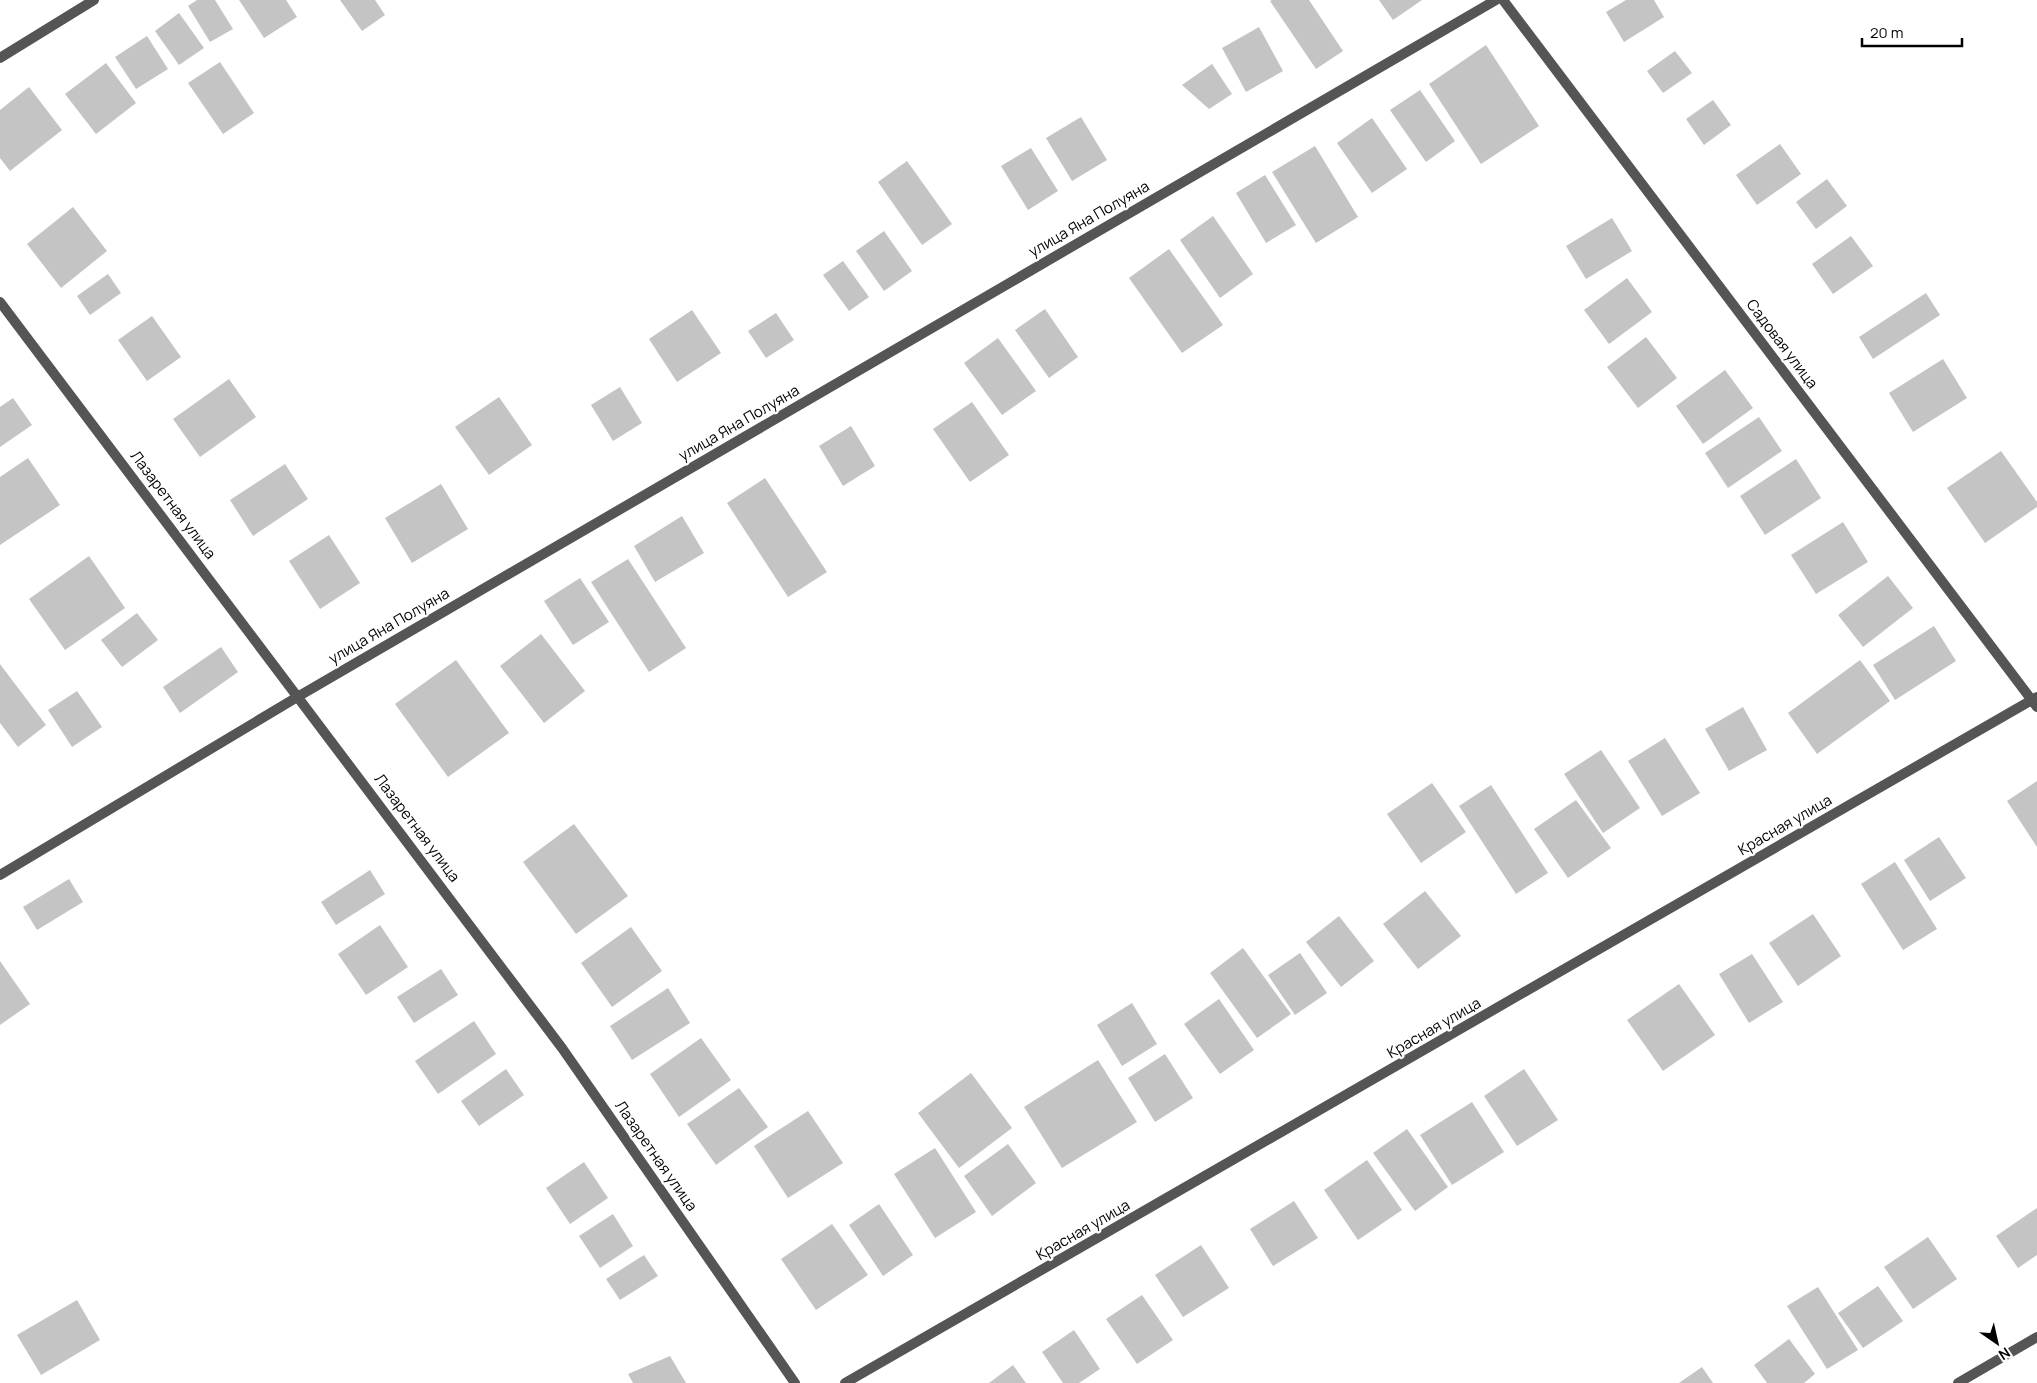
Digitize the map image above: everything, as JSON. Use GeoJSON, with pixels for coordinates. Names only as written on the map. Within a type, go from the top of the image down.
{"type":"FeatureCollection","features":[{"type":"Feature","properties":{"kind":"street"},"geometry":{"type":"LineString","coordinates":[[0,58],[94,0]]}},
{"type":"Feature","properties":{"kind":"street","name":"улица Яна Полуяна"},"geometry":{"type":"LineString","coordinates":[[0,875],[299,696],[1496,0]]}},
{"type":"Feature","properties":{"kind":"street","name":"Садовая улица"},"geometry":{"type":"LineString","coordinates":[[1503,0],[2035,701]]}},
{"type":"Feature","properties":{"kind":"street","name":"Лазаретная улица"},"geometry":{"type":"LineString","coordinates":[[0,302],[299,696],[562,1048],[796,1383]]}},
{"type":"Feature","properties":{"kind":"street","name":"Красная улица"},"geometry":{"type":"LineString","coordinates":[[845,1383],[2035,701]]}},
{"type":"Feature","properties":{"kind":"street"},"geometry":{"type":"LineString","coordinates":[[1958,1383],[2037,1337]]}},
{"type":"Feature","properties":{"kind":"building"},"geometry":{"type":"Polygon","coordinates":[[[197,0],[215,0],[233,29],[210,42],[188,6],[197,0]]]}},
{"type":"Feature","properties":{"kind":"building"},"geometry":{"type":"Polygon","coordinates":[[[239,0],[286,0],[297,17],[264,38],[239,0]]]}},
{"type":"Feature","properties":{"kind":"building"},"geometry":{"type":"Polygon","coordinates":[[[340,0],[375,0],[385,15],[362,31],[340,0]]]}},
{"type":"Feature","properties":{"kind":"building"},"geometry":{"type":"Polygon","coordinates":[[[1309,0],[1343,51],[1316,69],[1270,1],[1309,0]]]}},
{"type":"Feature","properties":{"kind":"building"},"geometry":{"type":"Polygon","coordinates":[[[1379,0],[1422,0],[1393,20],[1379,0]]]}},
{"type":"Feature","properties":{"kind":"building"},"geometry":{"type":"Polygon","coordinates":[[[1626,0],[1654,0],[1664,17],[1624,42],[1606,12],[1626,0]]]}},
{"type":"Feature","properties":{"kind":"building"},"geometry":{"type":"Polygon","coordinates":[[[179,13],[204,48],[179,65],[155,31],[179,13]]]}},
{"type":"Feature","properties":{"kind":"building"},"geometry":{"type":"Polygon","coordinates":[[[1259,27],[1283,71],[1246,92],[1222,48],[1259,27]]]}},
{"type":"Feature","properties":{"kind":"building"},"geometry":{"type":"Polygon","coordinates":[[[147,36],[168,69],[136,89],[115,57],[147,36]]]}},
{"type":"Feature","properties":{"kind":"building"},"geometry":{"type":"Polygon","coordinates":[[[1486,45],[1539,126],[1481,164],[1429,84],[1486,45]]]}},
{"type":"Feature","properties":{"kind":"building"},"geometry":{"type":"Polygon","coordinates":[[[1675,51],[1692,73],[1663,93],[1647,71],[1675,51]]]}},
{"type":"Feature","properties":{"kind":"building"},"geometry":{"type":"Polygon","coordinates":[[[220,62],[254,113],[223,134],[188,83],[220,62]]]}},
{"type":"Feature","properties":{"kind":"building"},"geometry":{"type":"Polygon","coordinates":[[[106,63],[136,103],[96,134],[65,94],[106,63]]]}},
{"type":"Feature","properties":{"kind":"building"},"geometry":{"type":"Polygon","coordinates":[[[1212,64],[1232,94],[1209,109],[1182,85],[1212,64]]]}},
{"type":"Feature","properties":{"kind":"building"},"geometry":{"type":"Polygon","coordinates":[[[29,87],[62,130],[10,171],[0,158],[0,110],[29,87]]]}},
{"type":"Feature","properties":{"kind":"building"},"geometry":{"type":"Polygon","coordinates":[[[1420,90],[1455,141],[1426,162],[1390,110],[1420,90]]]}},
{"type":"Feature","properties":{"kind":"building"},"geometry":{"type":"Polygon","coordinates":[[[1713,100],[1731,125],[1704,145],[1686,119],[1713,100]]]}},
{"type":"Feature","properties":{"kind":"building"},"geometry":{"type":"Polygon","coordinates":[[[1081,117],[1107,160],[1072,181],[1046,138],[1081,117]]]}},
{"type":"Feature","properties":{"kind":"building"},"geometry":{"type":"Polygon","coordinates":[[[1372,118],[1407,169],[1372,193],[1337,143],[1372,118]]]}},
{"type":"Feature","properties":{"kind":"building"},"geometry":{"type":"Polygon","coordinates":[[[1780,144],[1801,174],[1757,205],[1736,175],[1780,144]]]}},
{"type":"Feature","properties":{"kind":"building"},"geometry":{"type":"Polygon","coordinates":[[[1315,146],[1358,217],[1316,243],[1272,172],[1315,146]]]}},
{"type":"Feature","properties":{"kind":"building"},"geometry":{"type":"Polygon","coordinates":[[[1031,148],[1058,191],[1028,210],[1001,166],[1031,148]]]}},
{"type":"Feature","properties":{"kind":"building"},"geometry":{"type":"Polygon","coordinates":[[[907,161],[952,224],[922,245],[878,182],[907,161]]]}},
{"type":"Feature","properties":{"kind":"building"},"geometry":{"type":"Polygon","coordinates":[[[1265,175],[1296,225],[1266,243],[1236,193],[1265,175]]]}},
{"type":"Feature","properties":{"kind":"building"},"geometry":{"type":"Polygon","coordinates":[[[1827,179],[1847,206],[1816,229],[1796,202],[1827,179]]]}},
{"type":"Feature","properties":{"kind":"building"},"geometry":{"type":"Polygon","coordinates":[[[73,207],[107,251],[61,288],[27,244],[73,207]]]}},
{"type":"Feature","properties":{"kind":"building"},"geometry":{"type":"Polygon","coordinates":[[[1213,216],[1253,274],[1220,298],[1180,240],[1213,216]]]}},
{"type":"Feature","properties":{"kind":"building"},"geometry":{"type":"Polygon","coordinates":[[[1612,218],[1632,251],[1586,279],[1566,246],[1612,218]]]}},
{"type":"Feature","properties":{"kind":"building"},"geometry":{"type":"Polygon","coordinates":[[[884,231],[912,271],[884,291],[856,251],[884,231]]]}},
{"type":"Feature","properties":{"kind":"building"},"geometry":{"type":"Polygon","coordinates":[[[1851,236],[1873,266],[1833,294],[1812,264],[1851,236]]]}},
{"type":"Feature","properties":{"kind":"building"},"geometry":{"type":"Polygon","coordinates":[[[1169,249],[1223,325],[1182,353],[1129,278],[1169,249]]]}},
{"type":"Feature","properties":{"kind":"building"},"geometry":{"type":"Polygon","coordinates":[[[843,261],[869,297],[849,311],[823,275],[843,261]]]}},
{"type":"Feature","properties":{"kind":"building"},"geometry":{"type":"Polygon","coordinates":[[[108,274],[121,293],[90,315],[77,296],[108,274]]]}},
{"type":"Feature","properties":{"kind":"building"},"geometry":{"type":"Polygon","coordinates":[[[1627,278],[1652,312],[1609,344],[1584,310],[1627,278]]]}},
{"type":"Feature","properties":{"kind":"building"},"geometry":{"type":"Polygon","coordinates":[[[1926,293],[1940,315],[1873,359],[1859,337],[1926,293]]]}},
{"type":"Feature","properties":{"kind":"building"},"geometry":{"type":"Polygon","coordinates":[[[1045,309],[1078,357],[1049,378],[1015,330],[1045,309]]]}},
{"type":"Feature","properties":{"kind":"building"},"geometry":{"type":"Polygon","coordinates":[[[692,310],[721,353],[677,382],[649,339],[692,310]]]}},
{"type":"Feature","properties":{"kind":"building"},"geometry":{"type":"Polygon","coordinates":[[[776,313],[794,340],[766,358],[748,331],[776,313]]]}},
{"type":"Feature","properties":{"kind":"building"},"geometry":{"type":"Polygon","coordinates":[[[152,316],[181,357],[147,381],[118,340],[152,316]]]}},
{"type":"Feature","properties":{"kind":"building"},"geometry":{"type":"Polygon","coordinates":[[[1646,337],[1677,378],[1638,408],[1607,367],[1646,337]]]}},
{"type":"Feature","properties":{"kind":"building"},"geometry":{"type":"Polygon","coordinates":[[[998,338],[1036,391],[1002,415],[964,363],[998,338]]]}},
{"type":"Feature","properties":{"kind":"building"},"geometry":{"type":"Polygon","coordinates":[[[1943,359],[1967,398],[1913,432],[1889,393],[1943,359]]]}},
{"type":"Feature","properties":{"kind":"building"},"geometry":{"type":"Polygon","coordinates":[[[1725,370],[1753,408],[1703,444],[1676,406],[1725,370]]]}},
{"type":"Feature","properties":{"kind":"building"},"geometry":{"type":"Polygon","coordinates":[[[229,379],[256,417],[200,457],[173,419],[229,379]]]}},
{"type":"Feature","properties":{"kind":"building"},"geometry":{"type":"Polygon","coordinates":[[[620,387],[642,423],[613,441],[591,405],[620,387]]]}},
{"type":"Feature","properties":{"kind":"building"},"geometry":{"type":"Polygon","coordinates":[[[499,397],[532,445],[489,475],[455,427],[499,397]]]}},
{"type":"Feature","properties":{"kind":"building"},"geometry":{"type":"Polygon","coordinates":[[[13,398],[32,425],[0,447],[0,407],[13,398]]]}},
{"type":"Feature","properties":{"kind":"building"},"geometry":{"type":"Polygon","coordinates":[[[972,402],[1009,455],[970,482],[933,429],[972,402]]]}},
{"type":"Feature","properties":{"kind":"building"},"geometry":{"type":"Polygon","coordinates":[[[1759,417],[1782,451],[1728,488],[1705,453],[1759,417]]]}},
{"type":"Feature","properties":{"kind":"building"},"geometry":{"type":"Polygon","coordinates":[[[851,426],[875,466],[843,486],[819,446],[851,426]]]}},
{"type":"Feature","properties":{"kind":"building"},"geometry":{"type":"Polygon","coordinates":[[[2001,451],[2037,502],[2037,507],[1985,543],[1947,488],[2001,451]]]}},
{"type":"Feature","properties":{"kind":"building"},"geometry":{"type":"Polygon","coordinates":[[[28,458],[60,505],[0,545],[0,477],[28,458]]]}},
{"type":"Feature","properties":{"kind":"building"},"geometry":{"type":"Polygon","coordinates":[[[1796,459],[1821,498],[1765,535],[1740,496],[1796,459]]]}},
{"type":"Feature","properties":{"kind":"building"},"geometry":{"type":"Polygon","coordinates":[[[285,464],[308,499],[253,536],[230,500],[285,464]]]}},
{"type":"Feature","properties":{"kind":"building"},"geometry":{"type":"Polygon","coordinates":[[[765,478],[827,572],[788,597],[727,503],[765,478]]]}},
{"type":"Feature","properties":{"kind":"building"},"geometry":{"type":"Polygon","coordinates":[[[441,484],[468,529],[412,563],[385,518],[441,484]]]}},
{"type":"Feature","properties":{"kind":"building"},"geometry":{"type":"Polygon","coordinates":[[[682,516],[704,553],[655,582],[634,546],[682,516]]]}},
{"type":"Feature","properties":{"kind":"building"},"geometry":{"type":"Polygon","coordinates":[[[1843,522],[1868,562],[1816,594],[1791,555],[1843,522]]]}},
{"type":"Feature","properties":{"kind":"building"},"geometry":{"type":"Polygon","coordinates":[[[329,535],[360,583],[320,609],[289,561],[329,535]]]}},
{"type":"Feature","properties":{"kind":"building"},"geometry":{"type":"Polygon","coordinates":[[[89,556],[125,608],[65,650],[29,599],[89,556]]]}},
{"type":"Feature","properties":{"kind":"building"},"geometry":{"type":"Polygon","coordinates":[[[628,559],[686,648],[649,672],[591,582],[628,559]]]}},
{"type":"Feature","properties":{"kind":"building"},"geometry":{"type":"Polygon","coordinates":[[[1888,576],[1913,608],[1863,647],[1838,615],[1888,576]]]}},
{"type":"Feature","properties":{"kind":"building"},"geometry":{"type":"Polygon","coordinates":[[[580,578],[609,622],[573,645],[544,601],[580,578]]]}},
{"type":"Feature","properties":{"kind":"building"},"geometry":{"type":"Polygon","coordinates":[[[137,613],[158,640],[122,667],[101,640],[137,613]]]}},
{"type":"Feature","properties":{"kind":"building"},"geometry":{"type":"Polygon","coordinates":[[[1934,626],[1956,661],[1895,700],[1873,665],[1934,626]]]}},
{"type":"Feature","properties":{"kind":"building"},"geometry":{"type":"Polygon","coordinates":[[[541,634],[585,691],[544,723],[500,666],[541,634]]]}},
{"type":"Feature","properties":{"kind":"building"},"geometry":{"type":"Polygon","coordinates":[[[221,647],[238,672],[180,713],[163,687],[221,647]]]}},
{"type":"Feature","properties":{"kind":"building"},"geometry":{"type":"Polygon","coordinates":[[[456,660],[509,733],[448,777],[395,704],[456,660]]]}},
{"type":"Feature","properties":{"kind":"building"},"geometry":{"type":"Polygon","coordinates":[[[1860,660],[1890,701],[1817,754],[1788,713],[1860,660]]]}},
{"type":"Feature","properties":{"kind":"building"},"geometry":{"type":"Polygon","coordinates":[[[0,664],[46,725],[18,747],[0,723],[0,664]]]}},
{"type":"Feature","properties":{"kind":"building"},"geometry":{"type":"Polygon","coordinates":[[[77,691],[102,727],[72,747],[48,710],[77,691]]]}},
{"type":"Feature","properties":{"kind":"building"},"geometry":{"type":"Polygon","coordinates":[[[1743,707],[1767,750],[1729,771],[1705,729],[1743,707]]]}},
{"type":"Feature","properties":{"kind":"building"},"geometry":{"type":"Polygon","coordinates":[[[1665,738],[1700,793],[1662,816],[1628,761],[1665,738]]]}},
{"type":"Feature","properties":{"kind":"building"},"geometry":{"type":"Polygon","coordinates":[[[1601,750],[1640,808],[1603,833],[1564,774],[1601,750]]]}},
{"type":"Feature","properties":{"kind":"building"},"geometry":{"type":"Polygon","coordinates":[[[2037,781],[2037,847],[2007,801],[2037,781]]]}},
{"type":"Feature","properties":{"kind":"building"},"geometry":{"type":"Polygon","coordinates":[[[1432,783],[1466,832],[1421,863],[1387,814],[1432,783]]]}},
{"type":"Feature","properties":{"kind":"building"},"geometry":{"type":"Polygon","coordinates":[[[1491,785],[1548,873],[1516,894],[1459,806],[1491,785]]]}},
{"type":"Feature","properties":{"kind":"building"},"geometry":{"type":"Polygon","coordinates":[[[1576,800],[1611,848],[1568,878],[1534,829],[1576,800]]]}},
{"type":"Feature","properties":{"kind":"building"},"geometry":{"type":"Polygon","coordinates":[[[574,824],[628,896],[576,934],[523,862],[574,824]]]}},
{"type":"Feature","properties":{"kind":"building"},"geometry":{"type":"Polygon","coordinates":[[[1939,837],[1966,878],[1930,901],[1904,860],[1939,837]]]}},
{"type":"Feature","properties":{"kind":"building"},"geometry":{"type":"Polygon","coordinates":[[[1895,862],[1937,929],[1903,950],[1861,884],[1895,862]]]}},
{"type":"Feature","properties":{"kind":"building"},"geometry":{"type":"Polygon","coordinates":[[[370,870],[385,894],[336,925],[321,902],[370,870]]]}},
{"type":"Feature","properties":{"kind":"building"},"geometry":{"type":"Polygon","coordinates":[[[69,879],[83,902],[37,930],[23,907],[69,879]]]}},
{"type":"Feature","properties":{"kind":"building"},"geometry":{"type":"Polygon","coordinates":[[[1425,891],[1461,936],[1418,969],[1383,924],[1425,891]]]}},
{"type":"Feature","properties":{"kind":"building"},"geometry":{"type":"Polygon","coordinates":[[[1813,914],[1841,956],[1798,986],[1769,943],[1813,914]]]}},
{"type":"Feature","properties":{"kind":"building"},"geometry":{"type":"Polygon","coordinates":[[[1339,916],[1374,961],[1341,987],[1306,942],[1339,916]]]}},
{"type":"Feature","properties":{"kind":"building"},"geometry":{"type":"Polygon","coordinates":[[[380,925],[408,967],[366,995],[338,954],[380,925]]]}},
{"type":"Feature","properties":{"kind":"building"},"geometry":{"type":"Polygon","coordinates":[[[631,927],[662,971],[612,1007],[581,963],[631,927]]]}},
{"type":"Feature","properties":{"kind":"building"},"geometry":{"type":"Polygon","coordinates":[[[1243,948],[1291,1014],[1257,1038],[1210,973],[1243,948]]]}},
{"type":"Feature","properties":{"kind":"building"},"geometry":{"type":"Polygon","coordinates":[[[1300,953],[1327,993],[1295,1015],[1268,975],[1300,953]]]}},
{"type":"Feature","properties":{"kind":"building"},"geometry":{"type":"Polygon","coordinates":[[[1752,954],[1783,1002],[1749,1023],[1719,974],[1752,954]]]}},
{"type":"Feature","properties":{"kind":"building"},"geometry":{"type":"Polygon","coordinates":[[[0,961],[30,1004],[0,1025],[0,961]]]}},
{"type":"Feature","properties":{"kind":"building"},"geometry":{"type":"Polygon","coordinates":[[[441,969],[458,995],[414,1023],[397,997],[441,969]]]}},
{"type":"Feature","properties":{"kind":"building"},"geometry":{"type":"Polygon","coordinates":[[[1679,984],[1715,1035],[1663,1071],[1627,1020],[1679,984]]]}},
{"type":"Feature","properties":{"kind":"building"},"geometry":{"type":"Polygon","coordinates":[[[668,988],[690,1023],[632,1060],[610,1026],[668,988]]]}},
{"type":"Feature","properties":{"kind":"building"},"geometry":{"type":"Polygon","coordinates":[[[1219,999],[1254,1050],[1220,1074],[1184,1024],[1219,999]]]}},
{"type":"Feature","properties":{"kind":"building"},"geometry":{"type":"Polygon","coordinates":[[[1132,1003],[1157,1044],[1122,1066],[1097,1025],[1132,1003]]]}},
{"type":"Feature","properties":{"kind":"building"},"geometry":{"type":"Polygon","coordinates":[[[474,1021],[496,1054],[438,1094],[415,1061],[474,1021]]]}},
{"type":"Feature","properties":{"kind":"building"},"geometry":{"type":"Polygon","coordinates":[[[701,1038],[731,1080],[679,1117],[650,1074],[701,1038]]]}},
{"type":"Feature","properties":{"kind":"building"},"geometry":{"type":"Polygon","coordinates":[[[1165,1054],[1193,1098],[1155,1122],[1128,1078],[1165,1054]]]}},
{"type":"Feature","properties":{"kind":"building"},"geometry":{"type":"Polygon","coordinates":[[[1098,1060],[1137,1122],[1062,1168],[1024,1107],[1098,1060]]]}},
{"type":"Feature","properties":{"kind":"building"},"geometry":{"type":"Polygon","coordinates":[[[506,1069],[524,1095],[479,1126],[461,1101],[506,1069]]]}},
{"type":"Feature","properties":{"kind":"building"},"geometry":{"type":"Polygon","coordinates":[[[1524,1069],[1558,1120],[1517,1146],[1484,1096],[1524,1069]]]}},
{"type":"Feature","properties":{"kind":"building"},"geometry":{"type":"Polygon","coordinates":[[[971,1073],[1012,1128],[959,1168],[918,1113],[971,1073]]]}},
{"type":"Feature","properties":{"kind":"building"},"geometry":{"type":"Polygon","coordinates":[[[739,1088],[768,1127],[716,1165],[687,1124],[739,1088]]]}},
{"type":"Feature","properties":{"kind":"building"},"geometry":{"type":"Polygon","coordinates":[[[1472,1102],[1504,1152],[1452,1185],[1420,1135],[1472,1102]]]}},
{"type":"Feature","properties":{"kind":"building"},"geometry":{"type":"Polygon","coordinates":[[[808,1111],[843,1163],[788,1198],[754,1146],[808,1111]]]}},
{"type":"Feature","properties":{"kind":"building"},"geometry":{"type":"Polygon","coordinates":[[[1407,1129],[1448,1187],[1415,1211],[1373,1153],[1407,1129]]]}},
{"type":"Feature","properties":{"kind":"building"},"geometry":{"type":"Polygon","coordinates":[[[1008,1144],[1036,1183],[992,1216],[964,1176],[1008,1144]]]}},
{"type":"Feature","properties":{"kind":"building"},"geometry":{"type":"Polygon","coordinates":[[[935,1148],[976,1212],[935,1238],[894,1174],[935,1148]]]}},
{"type":"Feature","properties":{"kind":"building"},"geometry":{"type":"Polygon","coordinates":[[[1367,1160],[1402,1210],[1358,1240],[1324,1190],[1367,1160]]]}},
{"type":"Feature","properties":{"kind":"building"},"geometry":{"type":"Polygon","coordinates":[[[584,1162],[608,1198],[570,1224],[546,1188],[584,1162]]]}},
{"type":"Feature","properties":{"kind":"building"},"geometry":{"type":"Polygon","coordinates":[[[1294,1201],[1318,1238],[1273,1266],[1250,1229],[1294,1201]]]}},
{"type":"Feature","properties":{"kind":"building"},"geometry":{"type":"Polygon","coordinates":[[[879,1204],[913,1255],[883,1276],[849,1225],[879,1204]]]}},
{"type":"Feature","properties":{"kind":"building"},"geometry":{"type":"Polygon","coordinates":[[[2037,1208],[2037,1255],[2018,1268],[1996,1236],[2037,1208]]]}},
{"type":"Feature","properties":{"kind":"building"},"geometry":{"type":"Polygon","coordinates":[[[613,1214],[633,1246],[600,1268],[579,1236],[613,1214]]]}},
{"type":"Feature","properties":{"kind":"building"},"geometry":{"type":"Polygon","coordinates":[[[832,1224],[868,1275],[816,1310],[781,1259],[832,1224]]]}},
{"type":"Feature","properties":{"kind":"building"},"geometry":{"type":"Polygon","coordinates":[[[1928,1237],[1957,1279],[1913,1309],[1884,1267],[1928,1237]]]}},
{"type":"Feature","properties":{"kind":"building"},"geometry":{"type":"Polygon","coordinates":[[[1201,1245],[1229,1288],[1183,1317],[1155,1275],[1201,1245]]]}},
{"type":"Feature","properties":{"kind":"building"},"geometry":{"type":"Polygon","coordinates":[[[644,1255],[658,1276],[620,1300],[606,1279],[644,1255]]]}},
{"type":"Feature","properties":{"kind":"building"},"geometry":{"type":"Polygon","coordinates":[[[1878,1286],[1903,1321],[1863,1348],[1838,1313],[1878,1286]]]}},
{"type":"Feature","properties":{"kind":"building"},"geometry":{"type":"Polygon","coordinates":[[[1818,1287],[1858,1350],[1827,1369],[1787,1306],[1818,1287]]]}},
{"type":"Feature","properties":{"kind":"building"},"geometry":{"type":"Polygon","coordinates":[[[1142,1295],[1173,1340],[1137,1364],[1106,1319],[1142,1295]]]}},
{"type":"Feature","properties":{"kind":"building"},"geometry":{"type":"Polygon","coordinates":[[[77,1300],[100,1340],[41,1375],[17,1335],[77,1300]]]}},
{"type":"Feature","properties":{"kind":"building"},"geometry":{"type":"Polygon","coordinates":[[[1074,1330],[1100,1369],[1079,1383],[1063,1383],[1042,1352],[1074,1330]]]}},
{"type":"Feature","properties":{"kind":"building"},"geometry":{"type":"Polygon","coordinates":[[[1789,1339],[1815,1374],[1804,1383],[1767,1383],[1754,1365],[1789,1339]]]}},
{"type":"Feature","properties":{"kind":"building"},"geometry":{"type":"Polygon","coordinates":[[[670,1356],[686,1383],[633,1383],[628,1374],[670,1356]]]}},
{"type":"Feature","properties":{"kind":"building"},"geometry":{"type":"Polygon","coordinates":[[[1013,1365],[1026,1383],[989,1383],[1013,1365]]]}},
{"type":"Feature","properties":{"kind":"building"},"geometry":{"type":"Polygon","coordinates":[[[1702,1367],[1713,1383],[1679,1383],[1702,1367]]]}}]}
